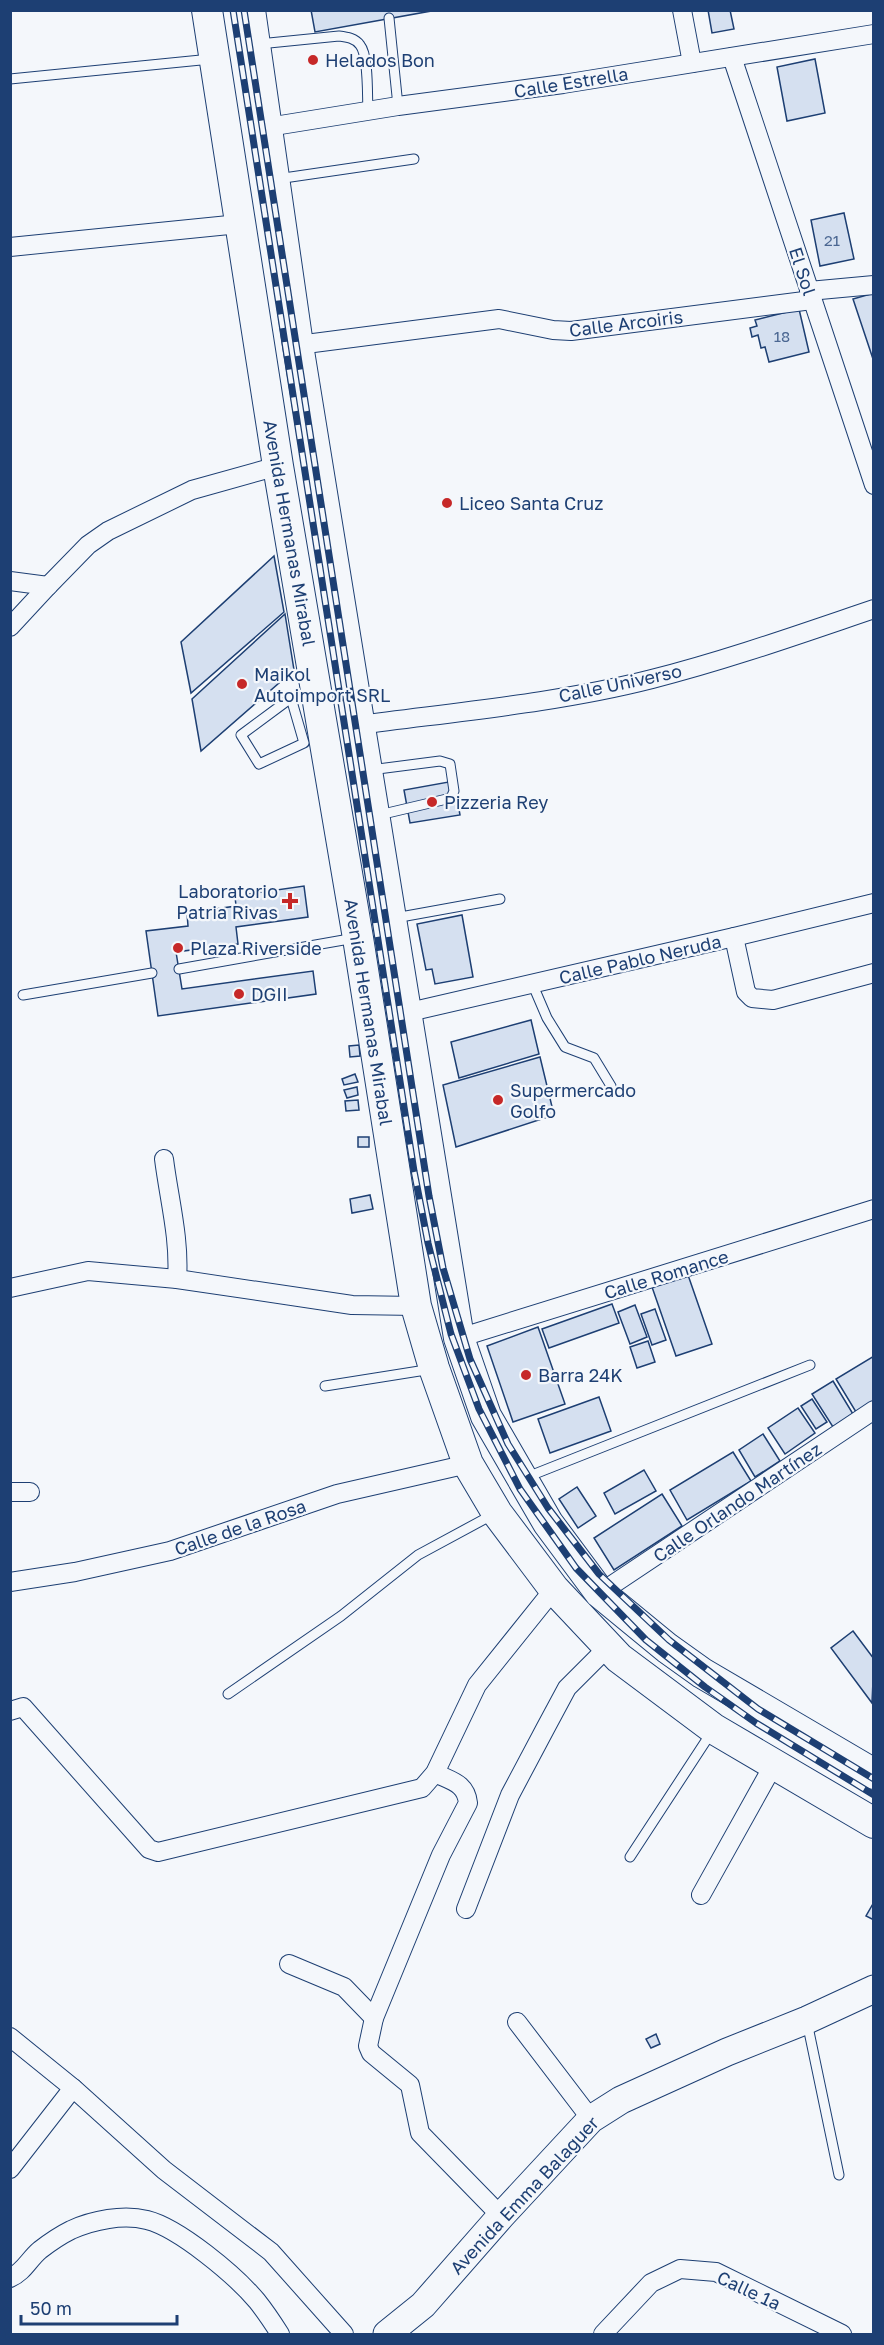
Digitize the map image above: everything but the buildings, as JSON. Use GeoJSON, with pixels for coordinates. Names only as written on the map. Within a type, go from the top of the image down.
{"type":"FeatureCollection","features":[{"type":"Feature","properties":{"kind":"main road","name":"Avenida Hermanas Mirabal"},"geometry":{"type":"LineString","coordinates":[[207,10],[278,466],[312,729],[358,938],[416,1306],[434,1368],[468,1464],[497,1513],[554,1588],[619,1658],[714,1729],[873,1823]]}},
{"type":"Feature","properties":{"kind":"main road","name":"Avenida Hermanas Mirabal"},"geometry":{"type":"LineString","coordinates":[[250,10],[298,345],[459,1338],[486,1416],[548,1523],[600,1593],[667,1648],[702,1673],[873,1774]]}},
{"type":"Feature","properties":{"kind":"street"},"geometry":{"type":"LineString","coordinates":[[682,10],[692,63]]}},
{"type":"Feature","properties":{"kind":"street","name":"Calle Estrella"},"geometry":{"type":"LineString","coordinates":[[268,127],[398,106],[563,84],[873,34]]}},
{"type":"Feature","properties":{"kind":"street","name":"El Sol"},"geometry":{"type":"LineString","coordinates":[[732,57],[873,484]]}},
{"type":"Feature","properties":{"kind":"street"},"geometry":{"type":"LineString","coordinates":[[10,247],[239,225]]}},
{"type":"Feature","properties":{"kind":"street","name":"Calle Arcoiris"},"geometry":{"type":"LineString","coordinates":[[298,345],[501,318],[553,330],[571,331],[873,285]]}},
{"type":"Feature","properties":{"kind":"street"},"geometry":{"type":"LineString","coordinates":[[10,627],[88,545],[108,531],[192,490],[278,466]]}},
{"type":"Feature","properties":{"kind":"street"},"geometry":{"type":"LineString","coordinates":[[10,581],[48,586]]}},
{"type":"Feature","properties":{"kind":"street","name":"Calle Universo"},"geometry":{"type":"LineString","coordinates":[[359,725],[585,693],[640,682],[735,655],[873,609]]}},
{"type":"Feature","properties":{"kind":"street","name":"Calle Pablo Neruda"},"geometry":{"type":"LineString","coordinates":[[405,1013],[734,938],[873,903]]}},
{"type":"Feature","properties":{"kind":"street"},"geometry":{"type":"LineString","coordinates":[[734,938],[746,992],[752,998],[773,999],[873,973]]}},
{"type":"Feature","properties":{"kind":"street"},"geometry":{"type":"LineString","coordinates":[[164,1159],[176,1232],[177,1279]]}},
{"type":"Feature","properties":{"kind":"street","name":"Calle Romance"},"geometry":{"type":"LineString","coordinates":[[459,1338],[873,1209]]}},
{"type":"Feature","properties":{"kind":"street"},"geometry":{"type":"LineString","coordinates":[[10,1288],[88,1272],[177,1279],[352,1305],[416,1306]]}},
{"type":"Feature","properties":{"kind":"street","name":"Calle Orlando Martínez"},"geometry":{"type":"LineString","coordinates":[[600,1593],[873,1410]]}},
{"type":"Feature","properties":{"kind":"street","name":"Calle de la Rosa"},"geometry":{"type":"LineString","coordinates":[[10,1582],[75,1572],[170,1551],[337,1494],[468,1464]]}},
{"type":"Feature","properties":{"kind":"street"},"geometry":{"type":"LineString","coordinates":[[10,1492],[30,1492]]}},
{"type":"Feature","properties":{"kind":"street"},"geometry":{"type":"LineString","coordinates":[[10,1711],[23,1707],[155,1853],[422,1788],[435,1773],[477,1685],[554,1588]]}},
{"type":"Feature","properties":{"kind":"street"},"geometry":{"type":"LineString","coordinates":[[466,1909],[510,1795],[567,1688],[608,1647]]}},
{"type":"Feature","properties":{"kind":"street"},"geometry":{"type":"LineString","coordinates":[[701,1895],[774,1764]]}},
{"type":"Feature","properties":{"kind":"street"},"geometry":{"type":"LineString","coordinates":[[435,1773],[464,1787],[468,1803],[441,1855],[374,2018],[368,2046],[370,2053],[410,2085],[420,2133],[501,2216]]}},
{"type":"Feature","properties":{"kind":"street"},"geometry":{"type":"LineString","coordinates":[[289,1964],[344,1988],[374,2018]]}},
{"type":"Feature","properties":{"kind":"street","name":"Avenida Emma Balaguer"},"geometry":{"type":"LineString","coordinates":[[387,2334],[423,2305],[591,2119],[621,2100],[873,1989]]}},
{"type":"Feature","properties":{"kind":"street"},"geometry":{"type":"LineString","coordinates":[[517,2022],[591,2119]]}},
{"type":"Feature","properties":{"kind":"street"},"geometry":{"type":"LineString","coordinates":[[10,2037],[73,2088],[164,2170],[271,2252],[344,2334]]}},
{"type":"Feature","properties":{"kind":"street"},"geometry":{"type":"LineString","coordinates":[[10,2169],[73,2088]]}},
{"type":"Feature","properties":{"kind":"street"},"geometry":{"type":"LineString","coordinates":[[10,2278],[19,2274],[40,2250],[70,2230],[98,2221],[121,2218],[147,2220],[173,2232],[220,2265],[256,2300],[280,2334]]}},
{"type":"Feature","properties":{"kind":"street","name":"Calle 1a"},"geometry":{"type":"LineString","coordinates":[[603,2334],[651,2283],[681,2269],[716,2272],[842,2334]]}},
{"type":"Feature","properties":{"kind":"lane"},"geometry":{"type":"LineString","coordinates":[[389,18],[398,106]]}},
{"type":"Feature","properties":{"kind":"lane"},"geometry":{"type":"LineString","coordinates":[[255,44],[339,36],[351,38],[360,44],[364,54],[368,111]]}},
{"type":"Feature","properties":{"kind":"lane"},"geometry":{"type":"LineString","coordinates":[[10,79],[214,59]]}},
{"type":"Feature","properties":{"kind":"lane"},"geometry":{"type":"LineString","coordinates":[[275,180],[414,159]]}},
{"type":"Feature","properties":{"kind":"lane"},"geometry":{"type":"LineString","coordinates":[[291,698],[312,729],[304,743],[259,764],[241,735],[291,698]]}},
{"type":"Feature","properties":{"kind":"lane"},"geometry":{"type":"LineString","coordinates":[[366,771],[440,760],[450,764],[454,791],[451,798],[373,816]]}},
{"type":"Feature","properties":{"kind":"lane"},"geometry":{"type":"LineString","coordinates":[[390,919],[500,899]]}},
{"type":"Feature","properties":{"kind":"lane"},"geometry":{"type":"LineString","coordinates":[[178,969],[358,938]]}},
{"type":"Feature","properties":{"kind":"lane"},"geometry":{"type":"LineString","coordinates":[[23,995],[152,973]]}},
{"type":"Feature","properties":{"kind":"lane"},"geometry":{"type":"LineString","coordinates":[[532,983],[547,1018],[566,1047],[594,1058],[611,1086]]}},
{"type":"Feature","properties":{"kind":"lane"},"geometry":{"type":"LineString","coordinates":[[522,1479],[810,1365]]}},
{"type":"Feature","properties":{"kind":"lane"},"geometry":{"type":"LineString","coordinates":[[325,1386],[434,1368]]}},
{"type":"Feature","properties":{"kind":"lane"},"geometry":{"type":"LineString","coordinates":[[228,1694],[341,1616],[418,1556],[497,1513]]}},
{"type":"Feature","properties":{"kind":"lane"},"geometry":{"type":"LineString","coordinates":[[630,1857],[714,1729]]}},
{"type":"Feature","properties":{"kind":"lane"},"geometry":{"type":"LineString","coordinates":[[807,2020],[839,2175]]}},
{"type":"Feature","properties":{"kind":"railway"},"geometry":{"type":"LineString","coordinates":[[233,10],[414,1171],[428,1243],[451,1334],[479,1409],[520,1489],[576,1568],[646,1640],[705,1687],[756,1723],[874,1795]]}},
{"type":"Feature","properties":{"kind":"railway"},"geometry":{"type":"LineString","coordinates":[[244,10],[429,1196],[443,1268],[470,1359],[508,1444],[548,1508],[599,1574],[669,1640],[758,1709],[874,1779]]}},
{"type":"Feature","properties":{"kind":"place","name":"Helados Bon"},"geometry":{"type":"Point","coordinates":[313,60]}},
{"type":"Feature","properties":{"kind":"place","name":"Liceo Santa Cruz"},"geometry":{"type":"Point","coordinates":[447,503]}},
{"type":"Feature","properties":{"kind":"place","name":"Maikol Autoimport SRL"},"geometry":{"type":"Point","coordinates":[242,684]}},
{"type":"Feature","properties":{"kind":"place","name":"Pizzeria Rey"},"geometry":{"type":"Point","coordinates":[432,802]}},
{"type":"Feature","properties":{"kind":"place","name":"Laboratorio Patria Rivas"},"geometry":{"type":"Point","coordinates":[290,901]}},
{"type":"Feature","properties":{"kind":"place","name":"Plaza Riverside"},"geometry":{"type":"Point","coordinates":[178,948]}},
{"type":"Feature","properties":{"kind":"place","name":"DGII"},"geometry":{"type":"Point","coordinates":[239,994]}},
{"type":"Feature","properties":{"kind":"place","name":"Supermercado Golfo"},"geometry":{"type":"Point","coordinates":[498,1100]}},
{"type":"Feature","properties":{"kind":"place","name":"Barra 24K"},"geometry":{"type":"Point","coordinates":[526,1375]}}]}
